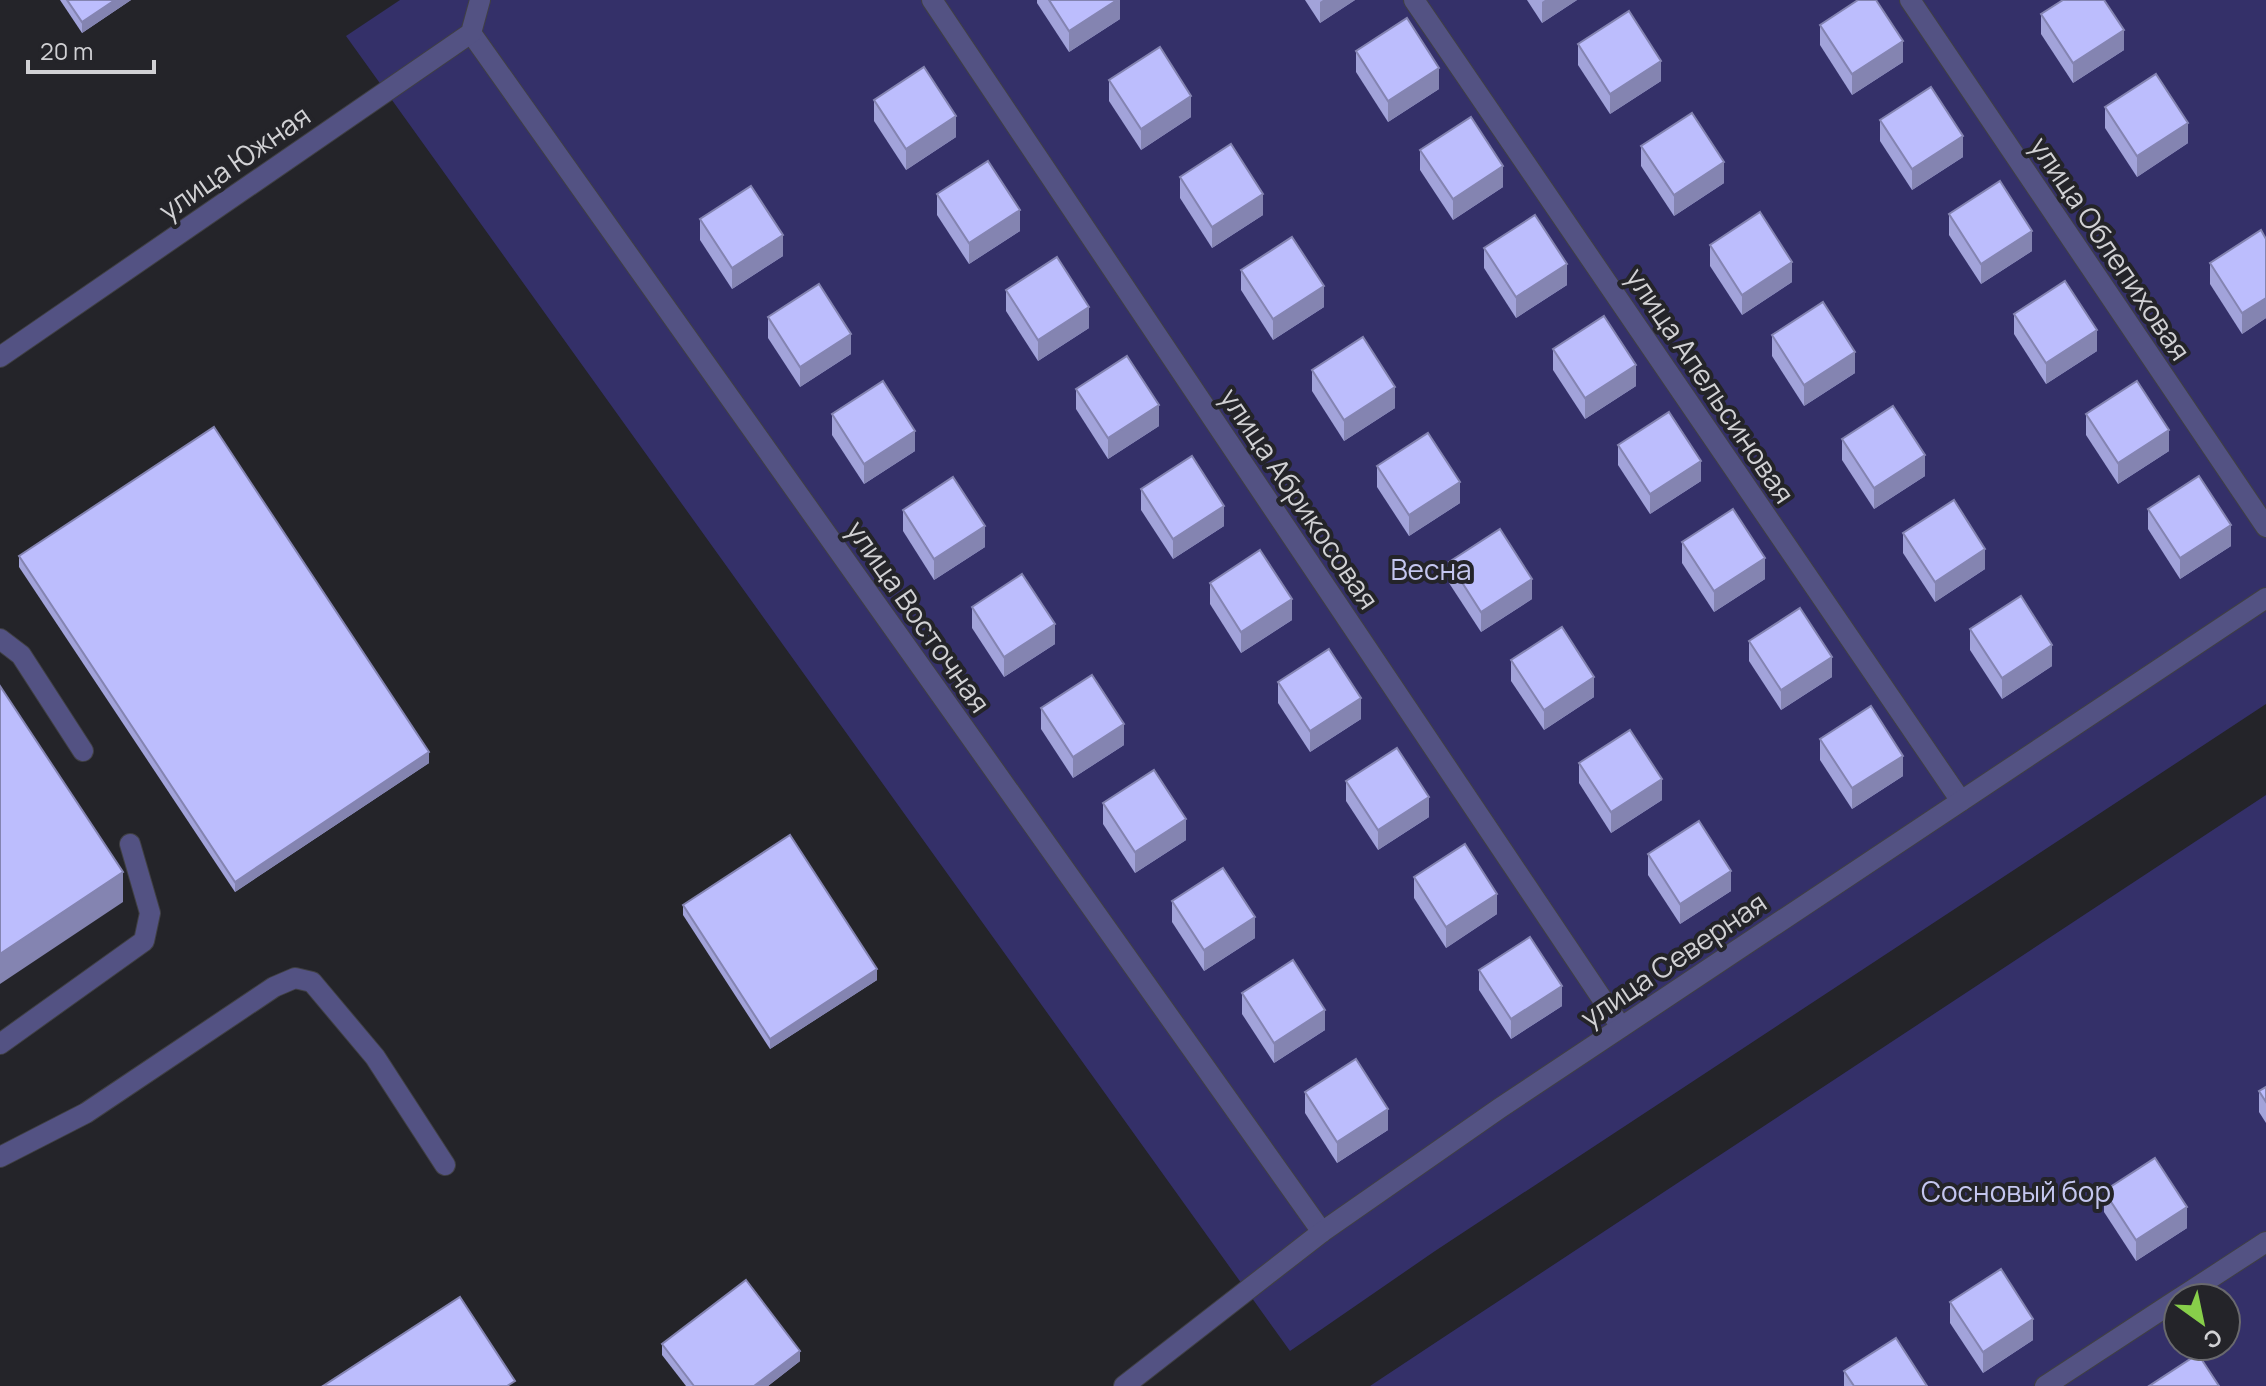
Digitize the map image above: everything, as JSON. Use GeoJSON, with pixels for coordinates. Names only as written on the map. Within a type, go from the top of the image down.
{"type":"FeatureCollection","features":[{"type":"Feature","properties":{"kind":"street"},"geometry":{"type":"LineString","coordinates":[[471,33],[480,0]]}},
{"type":"Feature","properties":{"kind":"street","name":"улица Абрикосовая"},"geometry":{"type":"LineString","coordinates":[[932,0],[1621,1027]]}},
{"type":"Feature","properties":{"kind":"street","name":"улица Апельсиновая"},"geometry":{"type":"LineString","coordinates":[[1414,0],[1961,801]]}},
{"type":"Feature","properties":{"kind":"street","name":"улица Облепиховая"},"geometry":{"type":"LineString","coordinates":[[1910,0],[2266,527]]}},
{"type":"Feature","properties":{"kind":"street","name":"улица Южная"},"geometry":{"type":"LineString","coordinates":[[0,357],[471,33]]}},
{"type":"Feature","properties":{"kind":"street","name":"улица Восточная"},"geometry":{"type":"LineString","coordinates":[[471,33],[1322,1232]]}},
{"type":"Feature","properties":{"kind":"street","name":"улица Северная"},"geometry":{"type":"LineString","coordinates":[[1124,1386],[1322,1232],[1500,1108],[2266,598]]}},
{"type":"Feature","properties":{"kind":"street"},"geometry":{"type":"LineString","coordinates":[[0,639],[21,655],[83,751]]}},
{"type":"Feature","properties":{"kind":"street"},"geometry":{"type":"LineString","coordinates":[[0,1044],[144,941],[150,913],[130,844]]}},
{"type":"Feature","properties":{"kind":"street"},"geometry":{"type":"LineString","coordinates":[[0,1157],[86,1113],[274,987],[295,978],[312,982],[375,1057],[445,1165]]}},
{"type":"Feature","properties":{"kind":"street"},"geometry":{"type":"LineString","coordinates":[[2205,1282],[2266,1242]]}},
{"type":"Feature","properties":{"kind":"street"},"geometry":{"type":"LineString","coordinates":[[2045,1386],[2162,1310]]}},
{"type":"Feature","properties":{"kind":"green space","name":"Весна"},"geometry":{"type":"Polygon","coordinates":[[[400,0],[2266,0],[2266,704],[1435,1251],[1290,1351],[346,36],[400,0]]]}},
{"type":"Feature","properties":{"kind":"green space","name":"Сосновый бор"},"geometry":{"type":"Polygon","coordinates":[[[2266,795],[2266,1386],[1370,1386],[2266,795]]]}},
{"type":"Feature","properties":{"kind":"building"},"geometry":{"type":"Polygon","coordinates":[[[67,0],[115,0],[82,22],[67,0]]]}},
{"type":"Feature","properties":{"kind":"building"},"geometry":{"type":"Polygon","coordinates":[[[1049,0],[1117,0],[1069,31],[1049,0]]]}},
{"type":"Feature","properties":{"kind":"building"},"geometry":{"type":"Polygon","coordinates":[[[1858,0],[1876,0],[1903,41],[1852,74],[1820,25],[1858,0]]]}},
{"type":"Feature","properties":{"kind":"building"},"geometry":{"type":"Polygon","coordinates":[[[2063,0],[2104,0],[2124,30],[2073,63],[2041,14],[2063,0]]]}},
{"type":"Feature","properties":{"kind":"building"},"geometry":{"type":"Polygon","coordinates":[[[1629,11],[1661,61],[1610,94],[1578,44],[1629,11]]]}},
{"type":"Feature","properties":{"kind":"building"},"geometry":{"type":"Polygon","coordinates":[[[1407,18],[1439,68],[1388,101],[1356,51],[1407,18]]]}},
{"type":"Feature","properties":{"kind":"building"},"geometry":{"type":"Polygon","coordinates":[[[1160,47],[1191,96],[1141,129],[1109,80],[1160,47]]]}},
{"type":"Feature","properties":{"kind":"building"},"geometry":{"type":"Polygon","coordinates":[[[924,67],[956,116],[906,149],[874,100],[924,67]]]}},
{"type":"Feature","properties":{"kind":"building"},"geometry":{"type":"Polygon","coordinates":[[[2156,74],[2188,123],[2137,156],[2105,107],[2156,74]]]}},
{"type":"Feature","properties":{"kind":"building"},"geometry":{"type":"Polygon","coordinates":[[[1931,87],[1963,136],[1912,169],[1880,120],[1931,87]]]}},
{"type":"Feature","properties":{"kind":"building"},"geometry":{"type":"Polygon","coordinates":[[[1692,113],[1724,162],[1674,195],[1641,146],[1692,113]]]}},
{"type":"Feature","properties":{"kind":"building"},"geometry":{"type":"Polygon","coordinates":[[[1471,117],[1503,166],[1453,199],[1420,150],[1471,117]]]}},
{"type":"Feature","properties":{"kind":"building"},"geometry":{"type":"Polygon","coordinates":[[[1231,144],[1263,194],[1212,227],[1180,177],[1231,144]]]}},
{"type":"Feature","properties":{"kind":"building"},"geometry":{"type":"Polygon","coordinates":[[[988,161],[1020,210],[969,243],[937,194],[988,161]]]}},
{"type":"Feature","properties":{"kind":"building"},"geometry":{"type":"Polygon","coordinates":[[[2000,181],[2032,231],[1981,264],[1949,214],[2000,181]]]}},
{"type":"Feature","properties":{"kind":"building"},"geometry":{"type":"Polygon","coordinates":[[[751,186],[783,235],[732,268],[700,219],[751,186]]]}},
{"type":"Feature","properties":{"kind":"building"},"geometry":{"type":"Polygon","coordinates":[[[1760,212],[1792,262],[1742,295],[1710,245],[1760,212]]]}},
{"type":"Feature","properties":{"kind":"building"},"geometry":{"type":"Polygon","coordinates":[[[1535,215],[1567,264],[1516,297],[1484,248],[1535,215]]]}},
{"type":"Feature","properties":{"kind":"building"},"geometry":{"type":"Polygon","coordinates":[[[2261,230],[2266,239],[2266,298],[2242,313],[2210,263],[2261,230]]]}},
{"type":"Feature","properties":{"kind":"building"},"geometry":{"type":"Polygon","coordinates":[[[1292,237],[1324,286],[1273,319],[1241,270],[1292,237]]]}},
{"type":"Feature","properties":{"kind":"building"},"geometry":{"type":"Polygon","coordinates":[[[1057,257],[1089,307],[1038,340],[1006,290],[1057,257]]]}},
{"type":"Feature","properties":{"kind":"building"},"geometry":{"type":"Polygon","coordinates":[[[2065,281],[2097,330],[2046,363],[2014,314],[2065,281]]]}},
{"type":"Feature","properties":{"kind":"building"},"geometry":{"type":"Polygon","coordinates":[[[819,284],[851,334],[800,367],[768,317],[819,284]]]}},
{"type":"Feature","properties":{"kind":"building"},"geometry":{"type":"Polygon","coordinates":[[[1823,302],[1855,352],[1804,385],[1772,335],[1823,302]]]}},
{"type":"Feature","properties":{"kind":"building"},"geometry":{"type":"Polygon","coordinates":[[[1604,316],[1636,365],[1585,398],[1553,349],[1604,316]]]}},
{"type":"Feature","properties":{"kind":"building"},"geometry":{"type":"Polygon","coordinates":[[[1363,337],[1395,387],[1344,420],[1312,370],[1363,337]]]}},
{"type":"Feature","properties":{"kind":"building"},"geometry":{"type":"Polygon","coordinates":[[[1127,356],[1159,405],[1108,438],[1076,389],[1127,356]]]}},
{"type":"Feature","properties":{"kind":"building"},"geometry":{"type":"Polygon","coordinates":[[[883,381],[915,431],[864,464],[832,414],[883,381]]]}},
{"type":"Feature","properties":{"kind":"building"},"geometry":{"type":"Polygon","coordinates":[[[2137,381],[2169,430],[2118,463],[2086,414],[2137,381]]]}},
{"type":"Feature","properties":{"kind":"building"},"geometry":{"type":"Polygon","coordinates":[[[1893,406],[1925,455],[1874,488],[1842,439],[1893,406]]]}},
{"type":"Feature","properties":{"kind":"building"},"geometry":{"type":"Polygon","coordinates":[[[1669,412],[1701,461],[1650,494],[1618,445],[1669,412]]]}},
{"type":"Feature","properties":{"kind":"building"},"geometry":{"type":"Polygon","coordinates":[[[214,427],[429,752],[235,882],[19,556],[214,427]]]}},
{"type":"Feature","properties":{"kind":"building"},"geometry":{"type":"Polygon","coordinates":[[[1428,433],[1460,482],[1409,515],[1377,466],[1428,433]]]}},
{"type":"Feature","properties":{"kind":"building"},"geometry":{"type":"Polygon","coordinates":[[[1192,456],[1224,506],[1173,539],[1141,489],[1192,456]]]}},
{"type":"Feature","properties":{"kind":"building"},"geometry":{"type":"Polygon","coordinates":[[[2199,476],[2231,525],[2180,558],[2148,509],[2199,476]]]}},
{"type":"Feature","properties":{"kind":"building"},"geometry":{"type":"Polygon","coordinates":[[[953,477],[985,526],[934,559],[903,510],[953,477]]]}},
{"type":"Feature","properties":{"kind":"building"},"geometry":{"type":"Polygon","coordinates":[[[1954,500],[1985,549],[1935,582],[1903,533],[1954,500]]]}},
{"type":"Feature","properties":{"kind":"building"},"geometry":{"type":"Polygon","coordinates":[[[1733,509],[1765,558],[1714,591],[1682,542],[1733,509]]]}},
{"type":"Feature","properties":{"kind":"building"},"geometry":{"type":"Polygon","coordinates":[[[1500,529],[1532,579],[1481,612],[1449,562],[1500,529]]]}},
{"type":"Feature","properties":{"kind":"building"},"geometry":{"type":"Polygon","coordinates":[[[1260,550],[1292,599],[1241,632],[1210,583],[1260,550]]]}},
{"type":"Feature","properties":{"kind":"building"},"geometry":{"type":"Polygon","coordinates":[[[1022,574],[1055,624],[1004,657],[972,607],[1022,574]]]}},
{"type":"Feature","properties":{"kind":"building"},"geometry":{"type":"Polygon","coordinates":[[[2021,596],[2052,645],[2002,678],[1970,629],[2021,596]]]}},
{"type":"Feature","properties":{"kind":"building"},"geometry":{"type":"Polygon","coordinates":[[[1800,608],[1832,657],[1781,690],[1749,641],[1800,608]]]}},
{"type":"Feature","properties":{"kind":"building"},"geometry":{"type":"Polygon","coordinates":[[[1562,627],[1594,677],[1544,710],[1511,660],[1562,627]]]}},
{"type":"Feature","properties":{"kind":"building"},"geometry":{"type":"Polygon","coordinates":[[[1329,649],[1361,698],[1310,731],[1278,682],[1329,649]]]}},
{"type":"Feature","properties":{"kind":"building"},"geometry":{"type":"Polygon","coordinates":[[[1092,675],[1124,724],[1073,757],[1041,708],[1092,675]]]}},
{"type":"Feature","properties":{"kind":"building"},"geometry":{"type":"Polygon","coordinates":[[[0,686],[123,872],[0,954],[0,686]]]}},
{"type":"Feature","properties":{"kind":"building"},"geometry":{"type":"Polygon","coordinates":[[[1871,706],[1903,756],[1852,788],[1820,739],[1871,706]]]}},
{"type":"Feature","properties":{"kind":"building"},"geometry":{"type":"Polygon","coordinates":[[[1630,730],[1662,779],[1611,812],[1579,763],[1630,730]]]}},
{"type":"Feature","properties":{"kind":"building"},"geometry":{"type":"Polygon","coordinates":[[[1397,748],[1429,797],[1378,830],[1346,781],[1397,748]]]}},
{"type":"Feature","properties":{"kind":"building"},"geometry":{"type":"Polygon","coordinates":[[[1154,770],[1186,819],[1135,852],[1103,803],[1154,770]]]}},
{"type":"Feature","properties":{"kind":"building"},"geometry":{"type":"Polygon","coordinates":[[[1699,821],[1731,871],[1680,904],[1648,854],[1699,821]]]}},
{"type":"Feature","properties":{"kind":"building"},"geometry":{"type":"Polygon","coordinates":[[[790,835],[877,969],[770,1039],[683,905],[790,835]]]}},
{"type":"Feature","properties":{"kind":"building"},"geometry":{"type":"Polygon","coordinates":[[[1465,844],[1497,894],[1446,927],[1414,877],[1465,844]]]}},
{"type":"Feature","properties":{"kind":"building"},"geometry":{"type":"Polygon","coordinates":[[[1223,868],[1255,917],[1204,950],[1172,901],[1223,868]]]}},
{"type":"Feature","properties":{"kind":"building"},"geometry":{"type":"Polygon","coordinates":[[[1530,937],[1562,986],[1511,1019],[1479,970],[1530,937]]]}},
{"type":"Feature","properties":{"kind":"building"},"geometry":{"type":"Polygon","coordinates":[[[1293,960],[1325,1010],[1274,1043],[1242,993],[1293,960]]]}},
{"type":"Feature","properties":{"kind":"building"},"geometry":{"type":"Polygon","coordinates":[[[1356,1059],[1388,1109],[1337,1142],[1305,1092],[1356,1059]]]}},
{"type":"Feature","properties":{"kind":"building"},"geometry":{"type":"Polygon","coordinates":[[[2266,1087],[2266,1102],[2259,1091],[2266,1087]]]}},
{"type":"Feature","properties":{"kind":"building"},"geometry":{"type":"Polygon","coordinates":[[[2155,1158],[2187,1207],[2136,1240],[2104,1191],[2155,1158]]]}},
{"type":"Feature","properties":{"kind":"building"},"geometry":{"type":"Polygon","coordinates":[[[2001,1269],[2033,1319],[1983,1352],[1950,1302],[2001,1269]]]}},
{"type":"Feature","properties":{"kind":"building"},"geometry":{"type":"Polygon","coordinates":[[[746,1280],[800,1351],[754,1386],[694,1386],[662,1344],[746,1280]]]}},
{"type":"Feature","properties":{"kind":"building"},"geometry":{"type":"Polygon","coordinates":[[[460,1297],[515,1381],[507,1386],[323,1386],[460,1297]]]}},
{"type":"Feature","properties":{"kind":"building"},"geometry":{"type":"Polygon","coordinates":[[[1896,1338],[1927,1386],[1854,1386],[1844,1371],[1896,1338]]]}},
{"type":"Feature","properties":{"kind":"building"},"geometry":{"type":"Polygon","coordinates":[[[2186,1362],[2203,1362],[2219,1386],[2149,1386],[2186,1362]]]}}]}
